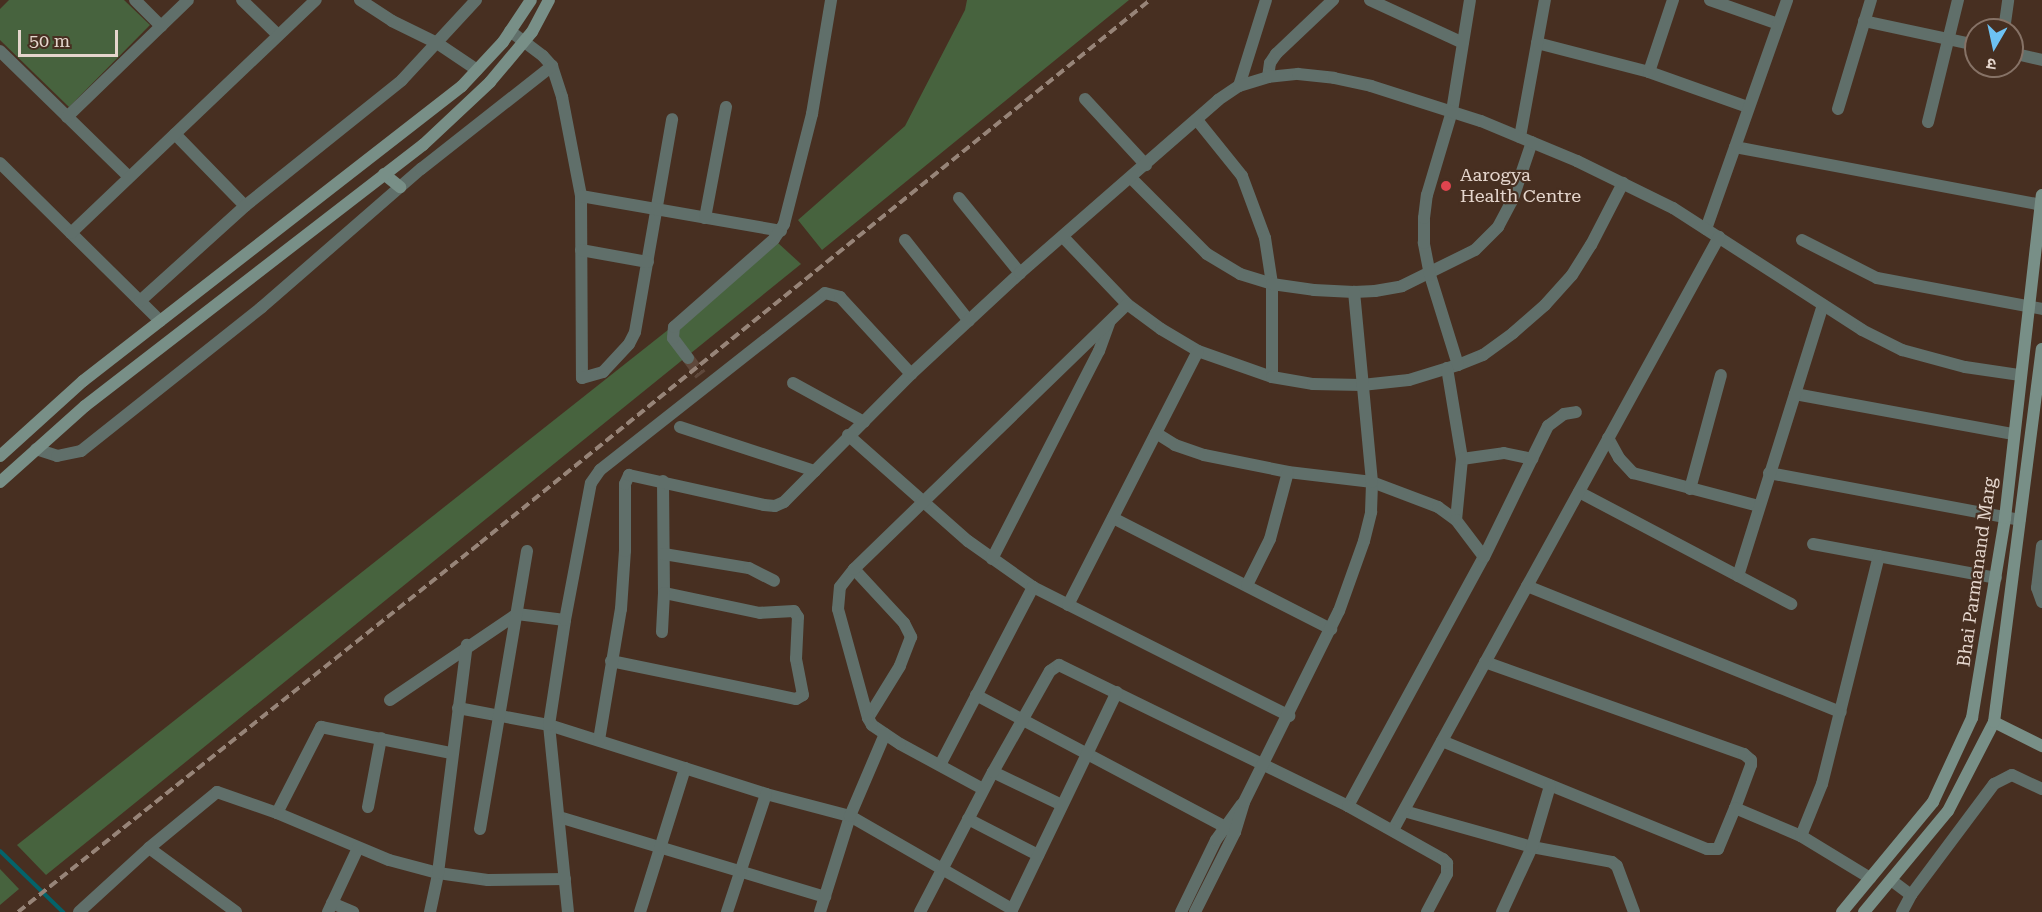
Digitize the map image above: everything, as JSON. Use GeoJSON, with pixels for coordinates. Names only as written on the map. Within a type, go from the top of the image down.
{"type":"FeatureCollection","features":[{"type":"Feature","properties":{"kind":"street"},"geometry":{"type":"LineString","coordinates":[[135,0],[161,26]]}},
{"type":"Feature","properties":{"kind":"street"},"geometry":{"type":"LineString","coordinates":[[67,117],[188,0]]}},
{"type":"Feature","properties":{"kind":"street"},"geometry":{"type":"LineString","coordinates":[[242,0],[278,34]]}},
{"type":"Feature","properties":{"kind":"street"},"geometry":{"type":"LineString","coordinates":[[71,233],[316,0]]}},
{"type":"Feature","properties":{"kind":"street"},"geometry":{"type":"LineString","coordinates":[[360,0],[392,21],[437,43],[477,70]]}},
{"type":"Feature","properties":{"kind":"street"},"geometry":{"type":"LineString","coordinates":[[140,301],[245,206],[402,80],[476,0]]}},
{"type":"Feature","properties":{"kind":"street"},"geometry":{"type":"LineString","coordinates":[[0,456],[83,381],[462,86],[510,31],[531,0]]}},
{"type":"Feature","properties":{"kind":"street"},"geometry":{"type":"LineString","coordinates":[[0,482],[85,405],[423,145],[490,82],[524,41],[549,0]]}},
{"type":"Feature","properties":{"kind":"street"},"geometry":{"type":"LineString","coordinates":[[687,358],[671,335],[674,327],[781,231],[812,114],[831,0]]}},
{"type":"Feature","properties":{"kind":"street"},"geometry":{"type":"LineString","coordinates":[[1239,86],[1266,0]]}},
{"type":"Feature","properties":{"kind":"street"},"geometry":{"type":"LineString","coordinates":[[1268,77],[1270,63],[1276,54],[1333,0]]}},
{"type":"Feature","properties":{"kind":"street"},"geometry":{"type":"LineString","coordinates":[[1370,0],[1393,5],[1463,43]]}},
{"type":"Feature","properties":{"kind":"street"},"geometry":{"type":"LineString","coordinates":[[1456,520],[1462,459],[1453,367],[1424,243],[1427,195],[1452,111],[1470,0]]}},
{"type":"Feature","properties":{"kind":"street"},"geometry":{"type":"LineString","coordinates":[[1520,137],[1545,0]]}},
{"type":"Feature","properties":{"kind":"street"},"geometry":{"type":"LineString","coordinates":[[1649,72],[1673,0]]}},
{"type":"Feature","properties":{"kind":"street"},"geometry":{"type":"LineString","coordinates":[[1710,0],[1778,24]]}},
{"type":"Feature","properties":{"kind":"street"},"geometry":{"type":"LineString","coordinates":[[1706,229],[1788,0]]}},
{"type":"Feature","properties":{"kind":"street"},"geometry":{"type":"LineString","coordinates":[[1838,109],[1871,0]]}},
{"type":"Feature","properties":{"kind":"street"},"geometry":{"type":"LineString","coordinates":[[1928,122],[1958,0]]}},
{"type":"Feature","properties":{"kind":"street"},"geometry":{"type":"LineString","coordinates":[[2006,18],[2008,0]]}},
{"type":"Feature","properties":{"kind":"street"},"geometry":{"type":"LineString","coordinates":[[1864,21],[1964,42]]}},
{"type":"Feature","properties":{"kind":"street"},"geometry":{"type":"LineString","coordinates":[[510,31],[552,66],[559,81],[581,196],[582,378],[603,372],[629,344],[638,322],[672,119]]}},
{"type":"Feature","properties":{"kind":"street"},"geometry":{"type":"LineString","coordinates":[[1537,43],[1649,72],[1748,107]]}},
{"type":"Feature","properties":{"kind":"street"},"geometry":{"type":"LineString","coordinates":[[0,51],[129,177]]}},
{"type":"Feature","properties":{"kind":"street"},"geometry":{"type":"LineString","coordinates":[[2024,56],[2042,60]]}},
{"type":"Feature","properties":{"kind":"street"},"geometry":{"type":"LineString","coordinates":[[36,449],[57,456],[81,451],[262,307],[400,187],[552,66]]}},
{"type":"Feature","properties":{"kind":"street"},"geometry":{"type":"LineString","coordinates":[[599,740],[623,583],[626,478],[628,475],[775,506],[791,497],[848,435],[1020,273],[1239,86],[1268,77],[1298,74],[1334,78],[1371,86],[1452,111],[1520,137],[1673,208],[1862,330],[1902,350],[1965,367],[2020,375]]}},
{"type":"Feature","properties":{"kind":"street"},"geometry":{"type":"LineString","coordinates":[[1085,99],[1146,165]]}},
{"type":"Feature","properties":{"kind":"street"},"geometry":{"type":"LineString","coordinates":[[705,218],[726,107]]}},
{"type":"Feature","properties":{"kind":"street"},"geometry":{"type":"LineString","coordinates":[[1197,120],[1242,176],[1265,238],[1272,284],[1272,377]]}},
{"type":"Feature","properties":{"kind":"street"},"geometry":{"type":"LineString","coordinates":[[175,134],[245,206]]}},
{"type":"Feature","properties":{"kind":"street"},"geometry":{"type":"LineString","coordinates":[[1131,178],[1207,254],[1240,274],[1272,284],[1354,292],[1402,286],[1475,250],[1498,226],[1512,201],[1532,142]]}},
{"type":"Feature","properties":{"kind":"street"},"geometry":{"type":"LineString","coordinates":[[1735,147],[2041,200]]}},
{"type":"Feature","properties":{"kind":"street"},"geometry":{"type":"LineString","coordinates":[[0,163],[160,321]]}},
{"type":"Feature","properties":{"kind":"street"},"geometry":{"type":"LineString","coordinates":[[384,174],[400,187]]}},
{"type":"Feature","properties":{"kind":"street"},"geometry":{"type":"LineString","coordinates":[[1062,237],[1127,304],[1161,329],[1198,351],[1272,377],[1313,384],[1362,385],[1409,380],[1453,367],[1483,355],[1513,333],[1572,275],[1591,245],[1623,183]]}},
{"type":"Feature","properties":{"kind":"street"},"geometry":{"type":"LineString","coordinates":[[581,196],[781,231]]}},
{"type":"Feature","properties":{"kind":"street"},"geometry":{"type":"LineString","coordinates":[[959,198],[1020,273]]}},
{"type":"Feature","properties":{"kind":"street","name":"Bhai Parmanand Marg"},"geometry":{"type":"LineString","coordinates":[[1842,912],[1933,802],[1954,762],[1972,718],[2005,518],[2020,375],[2036,308],[2041,200]]}},
{"type":"Feature","properties":{"kind":"street"},"geometry":{"type":"LineString","coordinates":[[1393,830],[1719,237]]}},
{"type":"Feature","properties":{"kind":"street"},"geometry":{"type":"LineString","coordinates":[[905,240],[969,321]]}},
{"type":"Feature","properties":{"kind":"street"},"geometry":{"type":"LineString","coordinates":[[1802,240],[1877,278],[2036,308]]}},
{"type":"Feature","properties":{"kind":"street"},"geometry":{"type":"LineString","coordinates":[[581,250],[648,262]]}},
{"type":"Feature","properties":{"kind":"street"},"geometry":{"type":"LineString","coordinates":[[1181,912],[1230,829],[1289,716],[1331,629],[1364,541],[1371,512],[1372,482],[1354,292]]}},
{"type":"Feature","properties":{"kind":"street"},"geometry":{"type":"LineString","coordinates":[[568,912],[549,725],[565,620],[591,483],[600,470],[705,379],[818,297],[832,293],[840,297],[911,374]]}},
{"type":"Feature","properties":{"kind":"street"},"geometry":{"type":"LineString","coordinates":[[984,789],[885,734],[868,718],[838,609],[840,587],[854,569],[1127,304]]}},
{"type":"Feature","properties":{"kind":"street"},"geometry":{"type":"LineString","coordinates":[[1738,576],[1823,305]]}},
{"type":"Feature","properties":{"kind":"street"},"geometry":{"type":"LineString","coordinates":[[992,559],[1099,351],[1110,319]]}},
{"type":"Feature","properties":{"kind":"street","name":"Bhai Parmanand Marg"},"geometry":{"type":"LineString","coordinates":[[1864,912],[1948,811],[1994,722],[2042,349]]}},
{"type":"Feature","properties":{"kind":"street"},"geometry":{"type":"LineString","coordinates":[[1068,605],[1198,351]]}},
{"type":"Feature","properties":{"kind":"street"},"geometry":{"type":"LineString","coordinates":[[1690,489],[1721,375]]}},
{"type":"Feature","properties":{"kind":"street"},"geometry":{"type":"LineString","coordinates":[[793,383],[864,422]]}},
{"type":"Feature","properties":{"kind":"street"},"geometry":{"type":"LineString","coordinates":[[1795,394],[2013,434]]}},
{"type":"Feature","properties":{"kind":"street"},"geometry":{"type":"LineString","coordinates":[[1348,806],[1484,557],[1548,426],[1564,414],[1576,412]]}},
{"type":"Feature","properties":{"kind":"street"},"geometry":{"type":"LineString","coordinates":[[680,427],[815,471]]}},
{"type":"Feature","properties":{"kind":"street"},"geometry":{"type":"LineString","coordinates":[[1156,433],[1175,445],[1203,455],[1287,472],[1372,482],[1438,507],[1456,520],[1484,557]]}},
{"type":"Feature","properties":{"kind":"street"},"geometry":{"type":"LineString","coordinates":[[848,435],[923,502],[992,559],[1033,587],[1289,716]]}},
{"type":"Feature","properties":{"kind":"street"},"geometry":{"type":"LineString","coordinates":[[1608,438],[1619,458],[1633,473],[1759,507]]}},
{"type":"Feature","properties":{"kind":"street"},"geometry":{"type":"LineString","coordinates":[[1462,459],[1504,453],[1532,459]]}},
{"type":"Feature","properties":{"kind":"street"},"geometry":{"type":"LineString","coordinates":[[1247,585],[1270,539],[1287,472]]}},
{"type":"Feature","properties":{"kind":"street"},"geometry":{"type":"LineString","coordinates":[[1769,473],[2020,520]]}},
{"type":"Feature","properties":{"kind":"street"},"geometry":{"type":"LineString","coordinates":[[662,632],[663,481]]}},
{"type":"Feature","properties":{"kind":"street"},"geometry":{"type":"LineString","coordinates":[[1579,492],[1791,604]]}},
{"type":"Feature","properties":{"kind":"street"},"geometry":{"type":"LineString","coordinates":[[1113,518],[1331,629]]}},
{"type":"Feature","properties":{"kind":"street"},"geometry":{"type":"LineString","coordinates":[[1813,544],[1996,578]]}},
{"type":"Feature","properties":{"kind":"street"},"geometry":{"type":"LineString","coordinates":[[2042,546],[2037,588],[2042,602]]}},
{"type":"Feature","properties":{"kind":"street"},"geometry":{"type":"LineString","coordinates":[[480,829],[527,551]]}},
{"type":"Feature","properties":{"kind":"street"},"geometry":{"type":"LineString","coordinates":[[664,554],[749,568],[774,581]]}},
{"type":"Feature","properties":{"kind":"street"},"geometry":{"type":"LineString","coordinates":[[1801,836],[1822,784],[1879,556]]}},
{"type":"Feature","properties":{"kind":"street"},"geometry":{"type":"LineString","coordinates":[[854,569],[904,623],[910,637],[900,666],[868,718]]}},
{"type":"Feature","properties":{"kind":"street"},"geometry":{"type":"LineString","coordinates":[[1527,586],[1841,712]]}},
{"type":"Feature","properties":{"kind":"street"},"geometry":{"type":"LineString","coordinates":[[940,765],[1033,587]]}},
{"type":"Feature","properties":{"kind":"street"},"geometry":{"type":"LineString","coordinates":[[611,661],[796,699],[803,695],[796,659],[797,613],[790,610],[760,613],[664,593]]}},
{"type":"Feature","properties":{"kind":"street"},"geometry":{"type":"LineString","coordinates":[[390,700],[467,645],[517,614],[565,620]]}},
{"type":"Feature","properties":{"kind":"street"},"geometry":{"type":"LineString","coordinates":[[430,912],[438,873],[451,753],[467,645]]}},
{"type":"Feature","properties":{"kind":"street"},"geometry":{"type":"LineString","coordinates":[[1442,741],[1714,851],[1718,849],[1750,765],[1751,760],[1744,754],[1485,662]]}},
{"type":"Feature","properties":{"kind":"street"},"geometry":{"type":"LineString","coordinates":[[920,912],[993,772],[1050,671],[1059,665],[1348,806],[1447,863],[1447,874],[1427,912]]}},
{"type":"Feature","properties":{"kind":"street"},"geometry":{"type":"LineString","coordinates":[[458,708],[549,725],[766,794],[850,816],[943,868],[1011,910],[1117,692]]}},
{"type":"Feature","properties":{"kind":"street"},"geometry":{"type":"LineString","coordinates":[[976,694],[1230,829]]}},
{"type":"Feature","properties":{"kind":"street"},"geometry":{"type":"LineString","coordinates":[[1994,722],[2042,746]]}},
{"type":"Feature","properties":{"kind":"street"},"geometry":{"type":"LineString","coordinates":[[278,813],[321,727],[451,753]]}},
{"type":"Feature","properties":{"kind":"street"},"geometry":{"type":"LineString","coordinates":[[820,912],[850,816],[885,734]]}},
{"type":"Feature","properties":{"kind":"street"},"geometry":{"type":"LineString","coordinates":[[368,807],[381,738]]}},
{"type":"Feature","properties":{"kind":"street"},"geometry":{"type":"LineString","coordinates":[[640,912],[658,847],[685,768]]}},
{"type":"Feature","properties":{"kind":"street"},"geometry":{"type":"LineString","coordinates":[[993,772],[1062,805]]}},
{"type":"Feature","properties":{"kind":"street"},"geometry":{"type":"LineString","coordinates":[[1902,912],[1911,895],[1994,784],[2012,775],[2042,788]]}},
{"type":"Feature","properties":{"kind":"street"},"geometry":{"type":"LineString","coordinates":[[1502,912],[1532,847],[1550,786]]}},
{"type":"Feature","properties":{"kind":"street"},"geometry":{"type":"LineString","coordinates":[[79,912],[149,848],[217,792],[278,813],[389,860],[438,873],[488,880],[565,879]]}},
{"type":"Feature","properties":{"kind":"street"},"geometry":{"type":"LineString","coordinates":[[728,912],[766,794]]}},
{"type":"Feature","properties":{"kind":"street"},"geometry":{"type":"LineString","coordinates":[[1735,808],[1801,836],[1870,878]]}},
{"type":"Feature","properties":{"kind":"street"},"geometry":{"type":"LineString","coordinates":[[1404,811],[1532,847],[1616,864],[1634,912]]}},
{"type":"Feature","properties":{"kind":"street"},"geometry":{"type":"LineString","coordinates":[[560,817],[825,897]]}},
{"type":"Feature","properties":{"kind":"street"},"geometry":{"type":"LineString","coordinates":[[968,819],[1038,855]]}},
{"type":"Feature","properties":{"kind":"street"},"geometry":{"type":"LineString","coordinates":[[1195,912],[1230,829]]}},
{"type":"Feature","properties":{"kind":"street"},"geometry":{"type":"LineString","coordinates":[[149,848],[236,912]]}},
{"type":"Feature","properties":{"kind":"street"},"geometry":{"type":"LineString","coordinates":[[352,912],[330,907],[358,848]]}},
{"type":"Feature","properties":{"kind":"street"},"geometry":{"type":"LineString","coordinates":[[1891,880],[1911,895]]}},
{"type":"Feature","properties":{"kind":"green space"},"geometry":{"type":"Polygon","coordinates":[[[9,0],[124,0],[150,25],[69,107],[0,40],[0,9],[9,0]]]}},
{"type":"Feature","properties":{"kind":"green space"},"geometry":{"type":"Polygon","coordinates":[[[967,0],[1129,0],[822,250],[798,220],[905,126],[965,10],[967,0]]]}},
{"type":"Feature","properties":{"kind":"green space"},"geometry":{"type":"Polygon","coordinates":[[[778,243],[801,264],[46,875],[17,845],[778,243]]]}},
{"type":"Feature","properties":{"kind":"green space"},"geometry":{"type":"Polygon","coordinates":[[[0,869],[19,889],[0,905],[0,869]]]}},
{"type":"Feature","properties":{"kind":"waterway"},"geometry":{"type":"LineString","coordinates":[[0,851],[63,912]]}},
{"type":"Feature","properties":{"kind":"tunnel"},"geometry":{"type":"LineString","coordinates":[[688,358],[701,375]]}},
{"type":"Feature","properties":{"kind":"railway"},"geometry":{"type":"LineString","coordinates":[[18,912],[480,543],[1150,0]]}},
{"type":"Feature","properties":{"kind":"place","name":"Aarogya Health Centre"},"geometry":{"type":"Point","coordinates":[1446,186]}}]}
